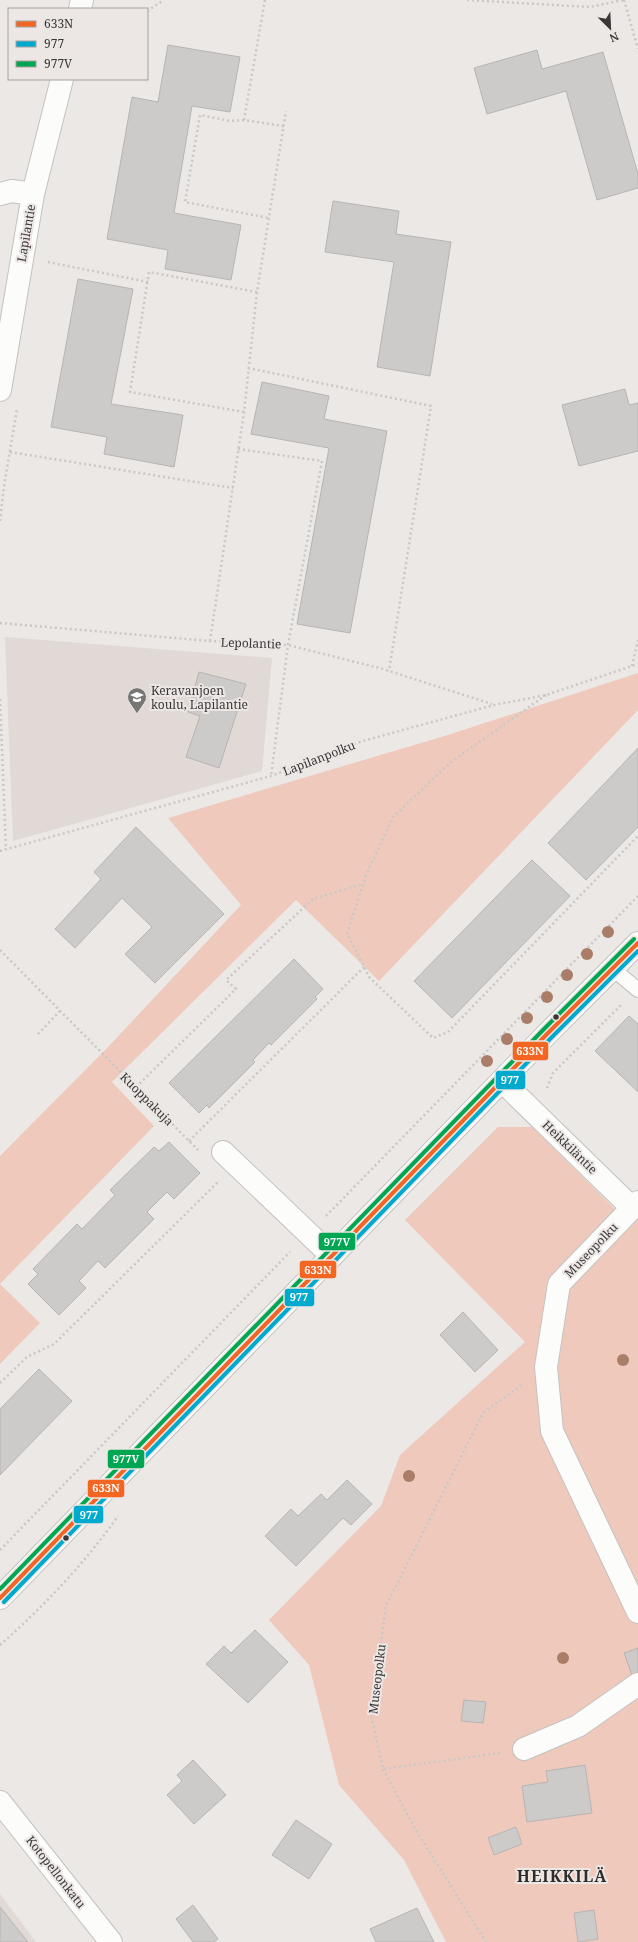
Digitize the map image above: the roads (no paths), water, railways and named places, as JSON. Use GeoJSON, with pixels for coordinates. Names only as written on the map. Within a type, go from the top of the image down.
{"type":"FeatureCollection","features":[{"type":"Feature","properties":{"kind":"street","name":"Lapilantie"},"geometry":{"type":"LineString","coordinates":[[0,390],[33,194],[62,80]]}},
{"type":"Feature","properties":{"kind":"street"},"geometry":{"type":"LineString","coordinates":[[0,194],[12,191],[33,194]]}},
{"type":"Feature","properties":{"kind":"street"},"geometry":{"type":"LineString","coordinates":[[0,1598],[502,1081],[638,944]]}},
{"type":"Feature","properties":{"kind":"street","name":"Heikkiläntie"},"geometry":{"type":"LineString","coordinates":[[502,1081],[635,1205]]}},
{"type":"Feature","properties":{"kind":"street"},"geometry":{"type":"LineString","coordinates":[[223,1152],[332,1256]]}},
{"type":"Feature","properties":{"kind":"street","name":"Museopolku"},"geometry":{"type":"LineString","coordinates":[[635,1205],[559,1284],[546,1367],[552,1431],[638,1612]]}},
{"type":"Feature","properties":{"kind":"street"},"geometry":{"type":"LineString","coordinates":[[524,1750],[578,1726],[638,1684]]}},
{"type":"Feature","properties":{"kind":"street","name":"Kotopellonkatu"},"geometry":{"type":"LineString","coordinates":[[0,1802],[111,1942]]}},
{"type":"Feature","properties":{"kind":"lane"},"geometry":{"type":"LineString","coordinates":[[613,969],[637,989]]}},
{"type":"Feature","properties":{"kind":"place","name":"Keravanjoen koulu, Lapilantie"},"geometry":{"type":"Point","coordinates":[137,714]}},
{"type":"Feature","properties":{"kind":"district","name":"HEIKKILÄ"},"geometry":{"type":"Point","coordinates":[562,1876]}}]}
